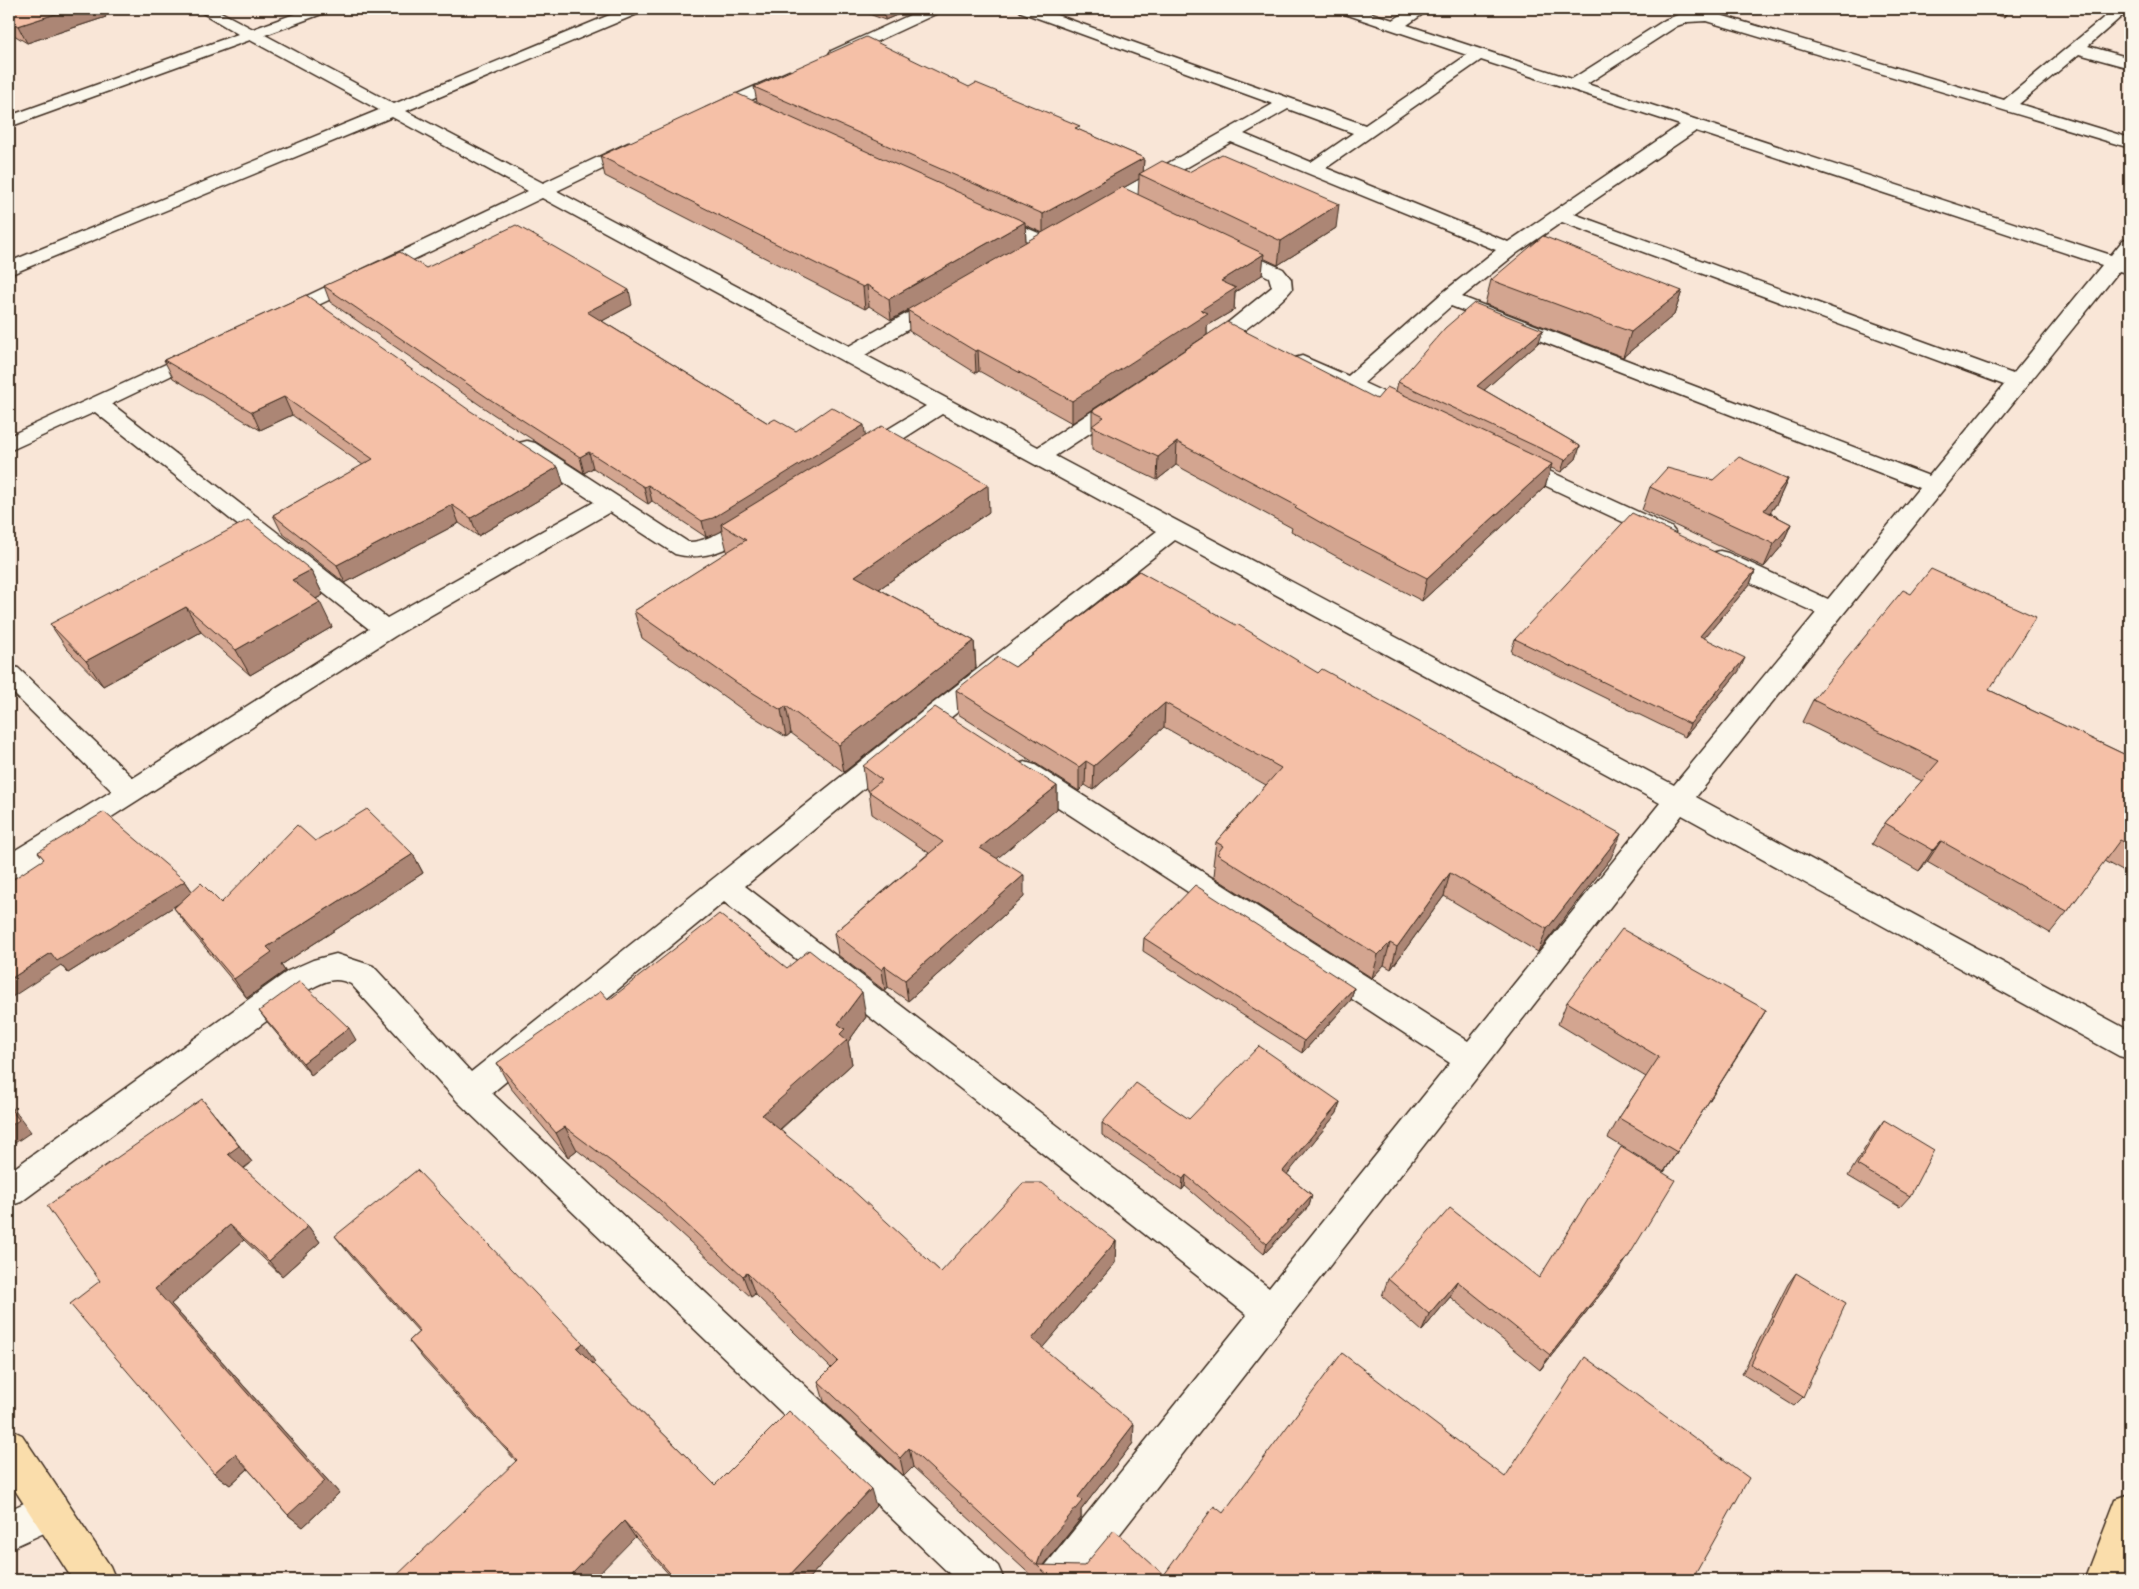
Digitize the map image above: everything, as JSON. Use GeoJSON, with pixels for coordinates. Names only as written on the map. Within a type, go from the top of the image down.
{"type":"FeatureCollection","features":[{"type":"Feature","properties":{"kind":"main road"},"geometry":{"type":"LineString","coordinates":[[9,1448],[96,1580]]}},
{"type":"Feature","properties":{"kind":"main road"},"geometry":{"type":"LineString","coordinates":[[2105,1580],[2130,1514]]}},
{"type":"Feature","properties":{"kind":"street"},"geometry":{"type":"LineString","coordinates":[[204,9],[1678,800],[2130,1046]]}},
{"type":"Feature","properties":{"kind":"street"},"geometry":{"type":"LineString","coordinates":[[13,115],[322,9]]}},
{"type":"Feature","properties":{"kind":"street"},"geometry":{"type":"LineString","coordinates":[[9,269],[391,109],[637,9]]}},
{"type":"Feature","properties":{"kind":"street"},"geometry":{"type":"LineString","coordinates":[[819,62],[936,9]]}},
{"type":"Feature","properties":{"kind":"street"},"geometry":{"type":"LineString","coordinates":[[1026,9],[1366,132]]}},
{"type":"Feature","properties":{"kind":"street"},"geometry":{"type":"LineString","coordinates":[[1059,1580],[1678,800],[2018,383],[2126,259],[1694,124],[1344,9]]}},
{"type":"Feature","properties":{"kind":"street"},"geometry":{"type":"LineString","coordinates":[[1395,25],[1422,9]]}},
{"type":"Feature","properties":{"kind":"street"},"geometry":{"type":"LineString","coordinates":[[2006,106],[2123,9]]}},
{"type":"Feature","properties":{"kind":"street"},"geometry":{"type":"LineString","coordinates":[[1574,84],[1671,22],[1694,15],[1707,16],[2130,143]]}},
{"type":"Feature","properties":{"kind":"street"},"geometry":{"type":"LineString","coordinates":[[862,43],[880,50]]}},
{"type":"Feature","properties":{"kind":"street"},"geometry":{"type":"LineString","coordinates":[[2077,48],[2130,63]]}},
{"type":"Feature","properties":{"kind":"street"},"geometry":{"type":"LineString","coordinates":[[1313,169],[1480,54]]}},
{"type":"Feature","properties":{"kind":"street"},"geometry":{"type":"LineString","coordinates":[[699,118],[802,70]]}},
{"type":"Feature","properties":{"kind":"street"},"geometry":{"type":"LineString","coordinates":[[734,102],[751,110]]}},
{"type":"Feature","properties":{"kind":"street"},"geometry":{"type":"LineString","coordinates":[[1085,218],[1232,136],[1286,103]]}},
{"type":"Feature","properties":{"kind":"street"},"geometry":{"type":"LineString","coordinates":[[1350,385],[1448,298],[1510,249],[1694,124]]}},
{"type":"Feature","properties":{"kind":"street"},"geometry":{"type":"LineString","coordinates":[[1232,136],[1510,249]]}},
{"type":"Feature","properties":{"kind":"street"},"geometry":{"type":"LineString","coordinates":[[268,322],[321,306],[542,190],[646,142]]}},
{"type":"Feature","properties":{"kind":"street"},"geometry":{"type":"LineString","coordinates":[[1150,164],[1168,171]]}},
{"type":"Feature","properties":{"kind":"street"},"geometry":{"type":"LineString","coordinates":[[1119,198],[1144,210]]}},
{"type":"Feature","properties":{"kind":"street"},"geometry":{"type":"LineString","coordinates":[[972,210],[1043,242]]}},
{"type":"Feature","properties":{"kind":"street"},"geometry":{"type":"LineString","coordinates":[[1560,215],[2018,383]]}},
{"type":"Feature","properties":{"kind":"street"},"geometry":{"type":"LineString","coordinates":[[1026,252],[1060,232]]}},
{"type":"Feature","properties":{"kind":"street"},"geometry":{"type":"LineString","coordinates":[[1192,356],[1232,329],[1282,289],[1281,279],[1276,273],[1212,243]]}},
{"type":"Feature","properties":{"kind":"street"},"geometry":{"type":"LineString","coordinates":[[849,355],[959,291]]}},
{"type":"Feature","properties":{"kind":"street"},"geometry":{"type":"LineString","coordinates":[[1448,298],[1935,486]]}},
{"type":"Feature","properties":{"kind":"street"},"geometry":{"type":"LineString","coordinates":[[1232,329],[1257,341]]}},
{"type":"Feature","properties":{"kind":"street"},"geometry":{"type":"LineString","coordinates":[[9,444],[223,343]]}},
{"type":"Feature","properties":{"kind":"street"},"geometry":{"type":"LineString","coordinates":[[1283,353],[1431,422]]}},
{"type":"Feature","properties":{"kind":"street"},"geometry":{"type":"LineString","coordinates":[[1038,457],[1135,393]]}},
{"type":"Feature","properties":{"kind":"street"},"geometry":{"type":"LineString","coordinates":[[98,403],[386,630]]}},
{"type":"Feature","properties":{"kind":"street"},"geometry":{"type":"LineString","coordinates":[[850,462],[942,405]]}},
{"type":"Feature","properties":{"kind":"street"},"geometry":{"type":"LineString","coordinates":[[510,437],[683,548],[693,550],[708,548],[725,541],[775,509]]}},
{"type":"Feature","properties":{"kind":"street"},"geometry":{"type":"LineString","coordinates":[[1493,452],[1832,611]]}},
{"type":"Feature","properties":{"kind":"street"},"geometry":{"type":"LineString","coordinates":[[9,868],[131,793],[386,630],[610,502]]}},
{"type":"Feature","properties":{"kind":"street"},"geometry":{"type":"LineString","coordinates":[[469,1092],[936,715],[1174,529]]}},
{"type":"Feature","properties":{"kind":"street"},"geometry":{"type":"LineString","coordinates":[[9,674],[131,793]]}},
{"type":"Feature","properties":{"kind":"street"},"geometry":{"type":"LineString","coordinates":[[936,715],[961,731]]}},
{"type":"Feature","properties":{"kind":"street"},"geometry":{"type":"LineString","coordinates":[[1003,758],[1472,1060]]}},
{"type":"Feature","properties":{"kind":"street"},"geometry":{"type":"LineString","coordinates":[[724,886],[1271,1312]]}},
{"type":"Feature","properties":{"kind":"street"},"geometry":{"type":"LineString","coordinates":[[9,1191],[299,980],[326,967],[344,966],[362,975],[469,1092],[984,1580]]}},
{"type":"Feature","properties":{"kind":"street"},"geometry":{"type":"LineString","coordinates":[[9,1530],[50,1510]]}},
{"type":"Feature","properties":{"kind":"building"},"geometry":{"type":"Polygon","coordinates":[[[9,9],[71,9],[18,26],[9,20],[9,9]]]}},
{"type":"Feature","properties":{"kind":"building"},"geometry":{"type":"Polygon","coordinates":[[[866,37],[969,87],[976,83],[1080,126],[1075,128],[1144,158],[1043,214],[754,87],[866,37]]]}},
{"type":"Feature","properties":{"kind":"building"},"geometry":{"type":"Polygon","coordinates":[[[736,93],[1025,222],[889,299],[867,285],[863,287],[600,156],[736,93]]]}},
{"type":"Feature","properties":{"kind":"building"},"geometry":{"type":"Polygon","coordinates":[[[1222,154],[1339,204],[1281,241],[1139,174],[1162,161],[1189,172],[1222,154]]]}},
{"type":"Feature","properties":{"kind":"building"},"geometry":{"type":"Polygon","coordinates":[[[1122,187],[1264,254],[1221,281],[1236,288],[1201,310],[1208,313],[1072,401],[978,350],[975,351],[907,310],[1122,187]]]}},
{"type":"Feature","properties":{"kind":"building"},"geometry":{"type":"Polygon","coordinates":[[[516,225],[629,290],[587,312],[768,423],[775,419],[796,431],[831,407],[864,425],[713,518],[702,521],[648,485],[644,487],[589,452],[580,457],[488,398],[324,286],[400,252],[426,268],[516,225]]]}},
{"type":"Feature","properties":{"kind":"building"},"geometry":{"type":"Polygon","coordinates":[[[1543,236],[1682,291],[1631,332],[1491,280],[1543,236]]]}},
{"type":"Feature","properties":{"kind":"building"},"geometry":{"type":"Polygon","coordinates":[[[306,295],[469,410],[558,467],[471,518],[452,505],[337,565],[273,515],[373,459],[284,397],[252,412],[164,360],[306,295]]]}},
{"type":"Feature","properties":{"kind":"building"},"geometry":{"type":"Polygon","coordinates":[[[1474,303],[1543,330],[1477,386],[1580,446],[1565,460],[1398,382],[1445,328],[1474,303]]]}},
{"type":"Feature","properties":{"kind":"building"},"geometry":{"type":"Polygon","coordinates":[[[1227,322],[1377,399],[1387,387],[1552,464],[1427,578],[1337,532],[1295,508],[1297,506],[1177,442],[1158,457],[1092,426],[1104,417],[1092,411],[1227,322]]]}},
{"type":"Feature","properties":{"kind":"building"},"geometry":{"type":"Polygon","coordinates":[[[882,426],[988,485],[855,576],[974,641],[839,745],[786,706],[781,710],[737,683],[634,611],[746,540],[721,524],[882,426]]]}},
{"type":"Feature","properties":{"kind":"building"},"geometry":{"type":"Polygon","coordinates":[[[1739,457],[1788,479],[1764,510],[1791,524],[1774,544],[1650,487],[1667,468],[1713,480],[1739,457]]]}},
{"type":"Feature","properties":{"kind":"building"},"geometry":{"type":"Polygon","coordinates":[[[1632,513],[1755,571],[1700,636],[1745,658],[1690,724],[1515,639],[1632,513]]]}},
{"type":"Feature","properties":{"kind":"building"},"geometry":{"type":"Polygon","coordinates":[[[248,520],[311,570],[292,580],[320,602],[236,650],[186,607],[86,661],[50,624],[248,520]]]}},
{"type":"Feature","properties":{"kind":"building"},"geometry":{"type":"Polygon","coordinates":[[[1931,569],[2036,617],[1989,690],[2130,757],[2130,845],[2120,840],[2067,912],[1941,841],[1933,850],[1885,823],[1939,761],[1813,700],[1903,590],[1911,594],[1931,569]]]}},
{"type":"Feature","properties":{"kind":"building"},"geometry":{"type":"Polygon","coordinates":[[[1139,571],[1237,624],[1318,673],[1322,669],[1621,834],[1547,929],[1450,873],[1397,947],[1390,943],[1378,955],[1217,854],[1223,846],[1216,842],[1281,768],[1165,703],[1094,766],[1086,761],[1079,767],[956,690],[998,657],[1015,667],[1139,571]]]}},
{"type":"Feature","properties":{"kind":"building"},"geometry":{"type":"Polygon","coordinates":[[[935,707],[1057,786],[980,848],[1024,875],[905,980],[885,966],[882,970],[834,933],[943,842],[868,791],[882,780],[863,766],[935,707]]]}},
{"type":"Feature","properties":{"kind":"building"},"geometry":{"type":"Polygon","coordinates":[[[367,809],[413,854],[267,947],[272,952],[234,979],[174,908],[201,883],[221,903],[297,825],[315,841],[367,809]]]}},
{"type":"Feature","properties":{"kind":"building"},"geometry":{"type":"Polygon","coordinates":[[[104,812],[185,881],[57,961],[51,953],[9,980],[9,882],[44,859],[38,852],[104,812]]]}},
{"type":"Feature","properties":{"kind":"building"},"geometry":{"type":"Polygon","coordinates":[[[1195,885],[1354,988],[1304,1041],[1144,938],[1195,885]]]}},
{"type":"Feature","properties":{"kind":"building"},"geometry":{"type":"Polygon","coordinates":[[[719,914],[787,968],[809,950],[862,992],[838,1024],[845,1029],[840,1034],[847,1040],[762,1115],[847,1185],[941,1272],[1023,1183],[1042,1183],[1116,1241],[1032,1339],[1134,1424],[1078,1497],[1082,1501],[1043,1548],[1037,1565],[1084,1566],[1114,1530],[1164,1575],[1214,1506],[1223,1513],[1342,1353],[1505,1477],[1585,1357],[1749,1478],[1692,1580],[1053,1580],[909,1448],[900,1458],[818,1381],[838,1361],[747,1273],[743,1276],[649,1190],[565,1127],[556,1133],[497,1063],[601,991],[609,1000],[719,914]]]}},
{"type":"Feature","properties":{"kind":"building"},"geometry":{"type":"Polygon","coordinates":[[[1622,929],[1766,1010],[1677,1152],[1619,1118],[1659,1057],[1567,1002],[1622,929]]]}},
{"type":"Feature","properties":{"kind":"building"},"geometry":{"type":"Polygon","coordinates":[[[300,981],[349,1028],[303,1063],[259,1011],[300,981]]]}},
{"type":"Feature","properties":{"kind":"building"},"geometry":{"type":"Polygon","coordinates":[[[1259,1046],[1340,1102],[1283,1171],[1312,1195],[1267,1244],[1186,1175],[1183,1179],[1102,1123],[1136,1083],[1189,1119],[1259,1046]]]}},
{"type":"Feature","properties":{"kind":"building"},"geometry":{"type":"Polygon","coordinates":[[[202,1099],[239,1146],[228,1154],[308,1226],[269,1261],[230,1225],[155,1289],[325,1481],[288,1515],[235,1454],[214,1473],[70,1304],[100,1281],[47,1206],[202,1099]]]}},
{"type":"Feature","properties":{"kind":"building"},"geometry":{"type":"Polygon","coordinates":[[[9,1107],[19,1120],[9,1127],[9,1107]]]}},
{"type":"Feature","properties":{"kind":"building"},"geometry":{"type":"Polygon","coordinates":[[[1884,1120],[1934,1150],[1910,1196],[1857,1165],[1884,1120]]]}},
{"type":"Feature","properties":{"kind":"building"},"geometry":{"type":"Polygon","coordinates":[[[1621,1147],[1675,1180],[1630,1254],[1550,1355],[1457,1281],[1429,1314],[1388,1279],[1450,1208],[1539,1278],[1621,1147]]]}},
{"type":"Feature","properties":{"kind":"building"},"geometry":{"type":"Polygon","coordinates":[[[417,1170],[583,1343],[577,1348],[715,1485],[789,1411],[871,1489],[785,1580],[676,1580],[624,1521],[566,1580],[392,1580],[517,1460],[409,1341],[420,1331],[335,1236],[417,1170]]]}},
{"type":"Feature","properties":{"kind":"building"},"geometry":{"type":"Polygon","coordinates":[[[1796,1273],[1846,1303],[1803,1397],[1751,1364],[1796,1273]]]}}]}
